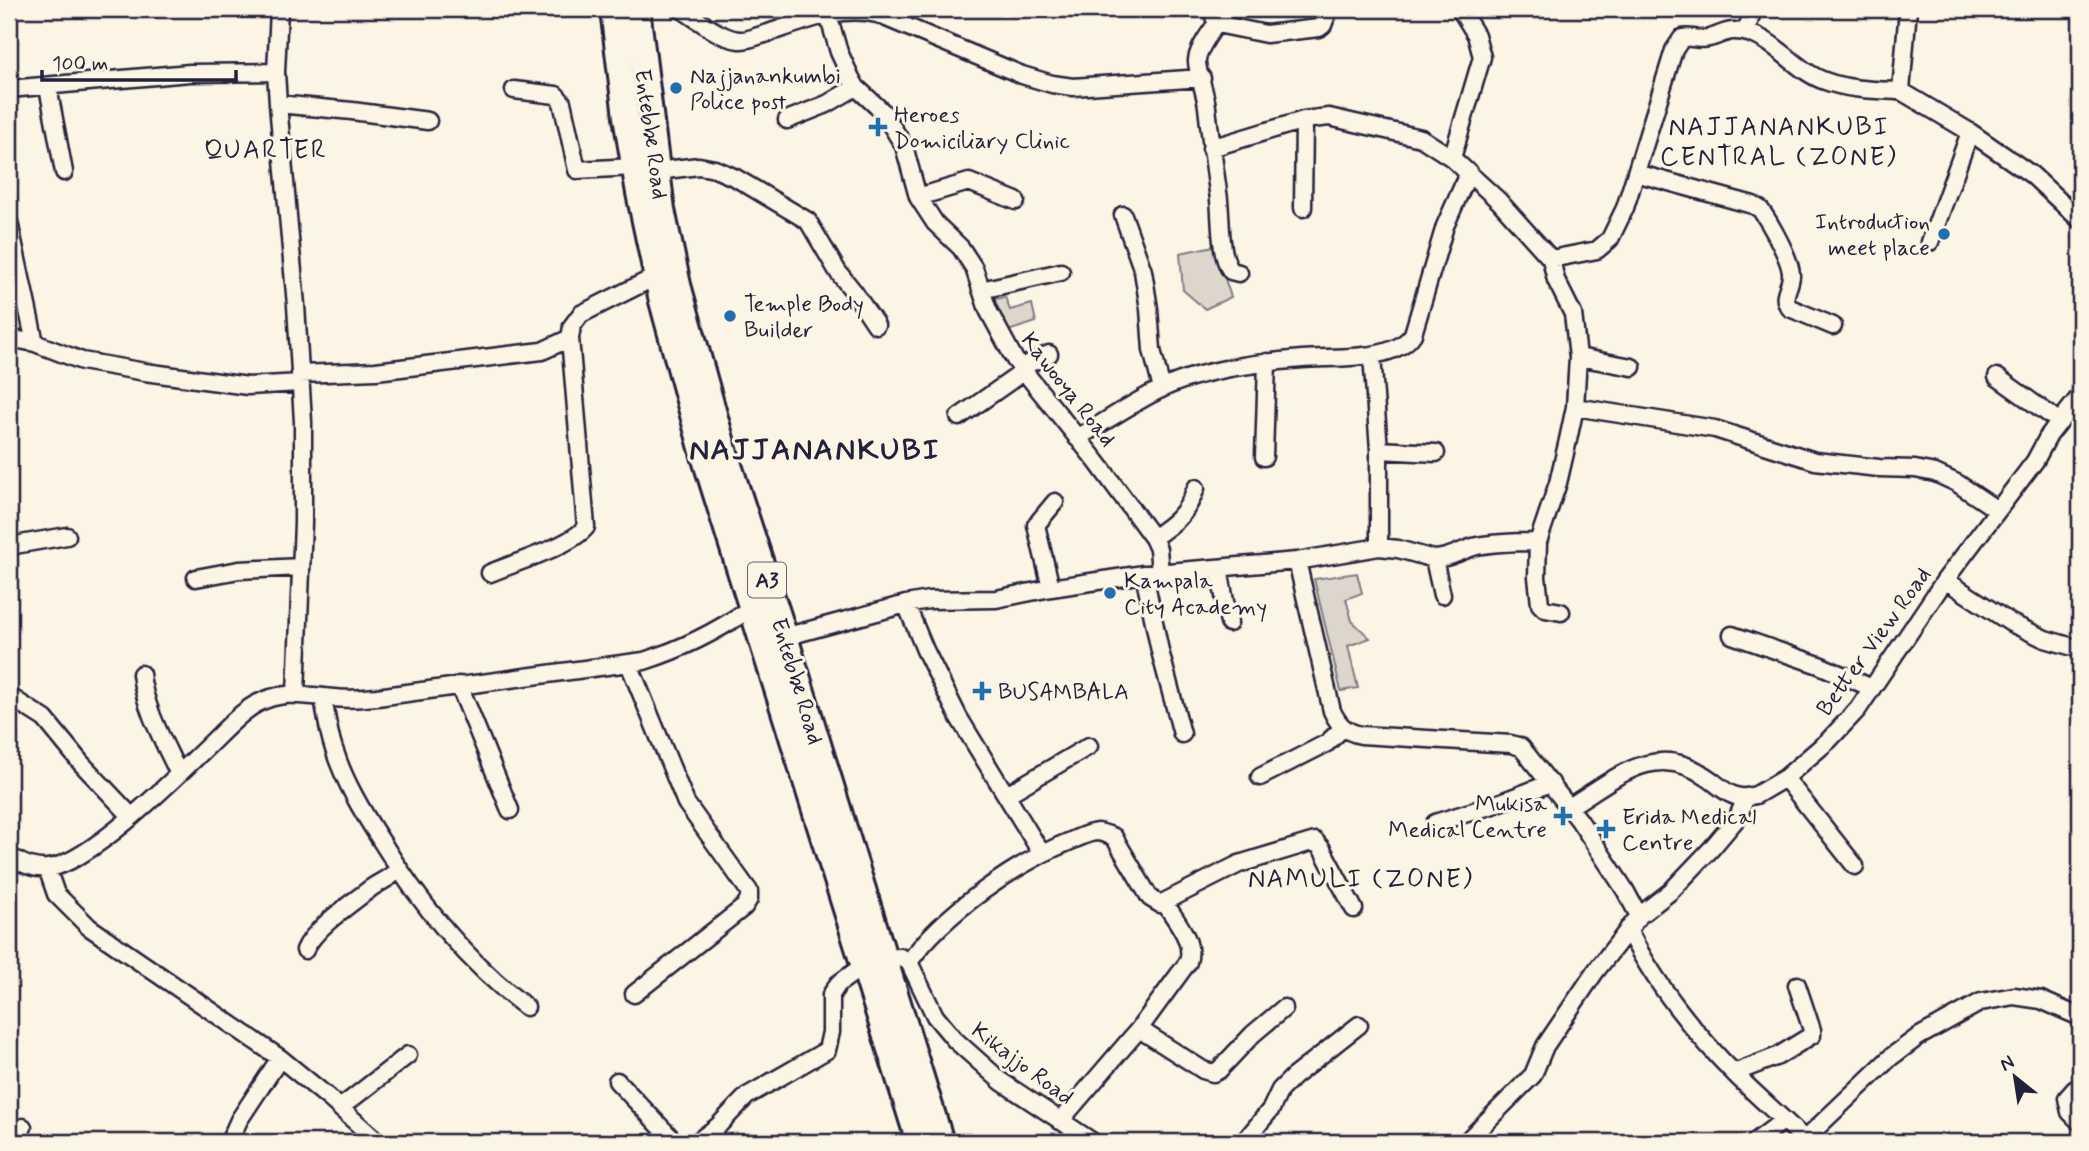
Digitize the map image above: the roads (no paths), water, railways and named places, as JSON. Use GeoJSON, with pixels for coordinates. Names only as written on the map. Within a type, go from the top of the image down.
{"type":"FeatureCollection","features":[{"type":"Feature","properties":{"kind":"main road","name":"Entebbe Road"},"geometry":{"type":"LineString","coordinates":[[613,9],[646,169],[662,210],[678,285],[724,450],[760,597]]}},
{"type":"Feature","properties":{"kind":"main road","name":"Entebbe Road"},"geometry":{"type":"LineString","coordinates":[[637,9],[655,276],[705,459],[760,597],[873,962],[942,1142]]}},
{"type":"Feature","properties":{"kind":"main road","name":"Entebbe Road"},"geometry":{"type":"LineString","coordinates":[[873,962],[913,1138]]}},
{"type":"Feature","properties":{"kind":"street"},"geometry":{"type":"LineString","coordinates":[[279,9],[276,72],[292,258],[304,463],[296,693]]}},
{"type":"Feature","properties":{"kind":"street"},"geometry":{"type":"LineString","coordinates":[[681,9],[721,34],[742,41],[828,15],[854,10],[877,15],[1022,75],[1073,87],[1202,78]]}},
{"type":"Feature","properties":{"kind":"street"},"geometry":{"type":"LineString","coordinates":[[1227,9],[1214,16],[1197,57],[1197,64],[1207,103],[1227,265],[1231,271],[1239,272]]}},
{"type":"Feature","properties":{"kind":"street"},"geometry":{"type":"LineString","coordinates":[[1214,16],[1266,34],[1319,27],[1324,24],[1329,9]]}},
{"type":"Feature","properties":{"kind":"street"},"geometry":{"type":"LineString","coordinates":[[1452,158],[1482,57],[1476,35],[1460,9]]}},
{"type":"Feature","properties":{"kind":"street"},"geometry":{"type":"LineString","coordinates":[[1746,32],[1753,9]]}},
{"type":"Feature","properties":{"kind":"street"},"geometry":{"type":"LineString","coordinates":[[1900,91],[1908,9]]}},
{"type":"Feature","properties":{"kind":"street"},"geometry":{"type":"LineString","coordinates":[[787,120],[827,104],[856,87],[846,69],[828,15]]}},
{"type":"Feature","properties":{"kind":"street"},"geometry":{"type":"LineString","coordinates":[[1551,259],[1587,253],[1603,247],[1610,239],[1625,208],[1678,42],[1689,37],[1709,39],[1725,32],[1746,32],[1770,44],[1808,73],[1824,81],[1863,89],[1900,91],[1970,132],[2040,181],[2080,220]]}},
{"type":"Feature","properties":{"kind":"street"},"geometry":{"type":"LineString","coordinates":[[9,89],[190,74],[276,72]]}},
{"type":"Feature","properties":{"kind":"street"},"geometry":{"type":"LineString","coordinates":[[48,87],[64,172]]}},
{"type":"Feature","properties":{"kind":"street","name":"Kawooya Road"},"geometry":{"type":"LineString","coordinates":[[856,87],[883,112],[904,146],[918,197],[935,223],[961,248],[974,268],[1004,342],[1022,370],[1153,538],[1157,549],[1152,574],[1160,651],[1182,734]]}},
{"type":"Feature","properties":{"kind":"street"},"geometry":{"type":"LineString","coordinates":[[514,90],[556,95],[562,102],[577,170],[699,166],[715,169],[736,178],[808,222],[838,272],[876,325]]}},
{"type":"Feature","properties":{"kind":"street"},"geometry":{"type":"LineString","coordinates":[[278,104],[428,121]]}},
{"type":"Feature","properties":{"kind":"street"},"geometry":{"type":"LineString","coordinates":[[1211,148],[1304,120],[1329,117],[1408,134],[1433,144],[1469,172],[1551,259],[1556,280],[1573,314],[1578,357],[1575,407],[1558,483],[1538,542],[1539,604],[1545,609],[1562,612]]}},
{"type":"Feature","properties":{"kind":"street"},"geometry":{"type":"LineString","coordinates":[[1303,208],[1304,120]]}},
{"type":"Feature","properties":{"kind":"street"},"geometry":{"type":"LineString","coordinates":[[1930,243],[1970,132]]}},
{"type":"Feature","properties":{"kind":"street"},"geometry":{"type":"LineString","coordinates":[[1077,438],[1162,388],[1226,368],[1267,362],[1383,354],[1402,346],[1413,334],[1445,226],[1469,172]]}},
{"type":"Feature","properties":{"kind":"street"},"geometry":{"type":"LineString","coordinates":[[1636,173],[1760,209],[1790,268],[1790,280],[1784,298],[1787,304],[1790,308],[1833,326]]}},
{"type":"Feature","properties":{"kind":"street"},"geometry":{"type":"LineString","coordinates":[[918,197],[969,182],[1016,201]]}},
{"type":"Feature","properties":{"kind":"street"},"geometry":{"type":"LineString","coordinates":[[1123,215],[1143,271],[1152,349],[1162,388]]}},
{"type":"Feature","properties":{"kind":"street"},"geometry":{"type":"LineString","coordinates":[[9,222],[36,344]]}},
{"type":"Feature","properties":{"kind":"street"},"geometry":{"type":"LineString","coordinates":[[981,290],[1061,272]]}},
{"type":"Feature","properties":{"kind":"street"},"geometry":{"type":"LineString","coordinates":[[490,573],[571,539],[586,527],[570,338],[572,326],[581,314],[655,276]]}},
{"type":"Feature","properties":{"kind":"street"},"geometry":{"type":"LineString","coordinates":[[9,338],[36,344],[82,361],[248,386],[542,351],[570,338]]}},
{"type":"Feature","properties":{"kind":"street"},"geometry":{"type":"LineString","coordinates":[[959,417],[1022,370],[1049,354]]}},
{"type":"Feature","properties":{"kind":"street"},"geometry":{"type":"LineString","coordinates":[[1372,355],[1379,450],[1379,547]]}},
{"type":"Feature","properties":{"kind":"street"},"geometry":{"type":"LineString","coordinates":[[1578,357],[1632,368]]}},
{"type":"Feature","properties":{"kind":"street"},"geometry":{"type":"LineString","coordinates":[[1264,457],[1267,362]]}},
{"type":"Feature","properties":{"kind":"street"},"geometry":{"type":"LineString","coordinates":[[1997,377],[2060,422]]}},
{"type":"Feature","properties":{"kind":"street","name":"Better View Road"},"geometry":{"type":"LineString","coordinates":[[1746,797],[1756,795],[1785,778],[1858,709],[1945,580],[2035,461],[2080,396]]}},
{"type":"Feature","properties":{"kind":"street"},"geometry":{"type":"LineString","coordinates":[[1575,407],[1715,429],[1815,461],[1935,473],[1957,483],[1997,510]]}},
{"type":"Feature","properties":{"kind":"street"},"geometry":{"type":"LineString","coordinates":[[1379,450],[1436,453]]}},
{"type":"Feature","properties":{"kind":"street"},"geometry":{"type":"LineString","coordinates":[[1153,538],[1181,517],[1191,505],[1196,488]]}},
{"type":"Feature","properties":{"kind":"street"},"geometry":{"type":"LineString","coordinates":[[1051,588],[1036,525],[1055,502]]}},
{"type":"Feature","properties":{"kind":"street"},"geometry":{"type":"LineString","coordinates":[[9,546],[67,536]]}},
{"type":"Feature","properties":{"kind":"street"},"geometry":{"type":"LineString","coordinates":[[774,640],[929,600],[996,599],[1051,588],[1152,574],[1297,561],[1379,547],[1434,559],[1454,557],[1472,547],[1482,545],[1538,542]]}},
{"type":"Feature","properties":{"kind":"street"},"geometry":{"type":"LineString","coordinates":[[1434,559],[1442,595]]}},
{"type":"Feature","properties":{"kind":"street"},"geometry":{"type":"LineString","coordinates":[[1297,561],[1332,711],[1343,728],[1350,733],[1361,735],[1511,744],[1525,750],[1600,849],[1639,916]]}},
{"type":"Feature","properties":{"kind":"street"},"geometry":{"type":"LineString","coordinates":[[196,578],[239,570],[301,568]]}},
{"type":"Feature","properties":{"kind":"street"},"geometry":{"type":"LineString","coordinates":[[1219,569],[1229,623]]}},
{"type":"Feature","properties":{"kind":"street"},"geometry":{"type":"LineString","coordinates":[[1945,580],[2011,623],[2045,639],[2080,649]]}},
{"type":"Feature","properties":{"kind":"street"},"geometry":{"type":"LineString","coordinates":[[9,856],[25,865],[47,869],[77,857],[131,816],[249,709],[268,699],[296,693],[323,697],[377,697],[629,664],[663,655],[699,640],[748,610],[760,597]]}},
{"type":"Feature","properties":{"kind":"street"},"geometry":{"type":"LineString","coordinates":[[906,604],[925,650],[959,718],[1042,854]]}},
{"type":"Feature","properties":{"kind":"street"},"geometry":{"type":"LineString","coordinates":[[1732,635],[1819,665],[1871,688]]}},
{"type":"Feature","properties":{"kind":"street"},"geometry":{"type":"LineString","coordinates":[[629,664],[686,803],[749,891],[749,899],[744,907],[634,994]]}},
{"type":"Feature","properties":{"kind":"street"},"geometry":{"type":"LineString","coordinates":[[141,674],[150,713],[179,774]]}},
{"type":"Feature","properties":{"kind":"street"},"geometry":{"type":"LineString","coordinates":[[459,685],[510,810]]}},
{"type":"Feature","properties":{"kind":"street"},"geometry":{"type":"LineString","coordinates":[[9,696],[45,719],[81,763],[131,816]]}},
{"type":"Feature","properties":{"kind":"street"},"geometry":{"type":"LineString","coordinates":[[323,697],[332,744],[343,773],[364,814],[398,869],[439,923],[494,982],[526,1007]]}},
{"type":"Feature","properties":{"kind":"street"},"geometry":{"type":"LineString","coordinates":[[1260,777],[1327,743],[1343,728]]}},
{"type":"Feature","properties":{"kind":"street"},"geometry":{"type":"LineString","coordinates":[[1006,795],[1089,746]]}},
{"type":"Feature","properties":{"kind":"street"},"geometry":{"type":"LineString","coordinates":[[1466,1142],[1533,1075],[1545,1046],[1563,1017],[1628,929],[1639,916],[1671,891],[1711,849],[1738,817],[1746,797],[1732,796],[1698,770],[1664,760],[1630,770],[1569,807]]}},
{"type":"Feature","properties":{"kind":"street"},"geometry":{"type":"LineString","coordinates":[[1785,778],[1855,866]]}},
{"type":"Feature","properties":{"kind":"street"},"geometry":{"type":"LineString","coordinates":[[1435,823],[1550,783]]}},
{"type":"Feature","properties":{"kind":"street"},"geometry":{"type":"LineString","coordinates":[[697,1142],[717,1127],[747,1096],[827,1050],[831,1032],[831,995],[838,984],[873,962],[900,957],[912,968],[923,942],[1012,870],[1094,832],[1114,837],[1153,901],[1160,904],[1239,864],[1315,841],[1354,909]]}},
{"type":"Feature","properties":{"kind":"street"},"geometry":{"type":"LineString","coordinates":[[47,869],[56,894],[89,927],[280,1058],[378,1142]]}},
{"type":"Feature","properties":{"kind":"street"},"geometry":{"type":"LineString","coordinates":[[305,950],[309,940],[326,924],[373,887],[392,877],[398,869]]}},
{"type":"Feature","properties":{"kind":"street"},"geometry":{"type":"LineString","coordinates":[[1060,1121],[1139,1029],[1190,957],[1188,941],[1165,903]]}},
{"type":"Feature","properties":{"kind":"street"},"geometry":{"type":"LineString","coordinates":[[1628,929],[1645,965],[1657,982],[1734,1073],[1805,1141],[1891,1057],[1918,1037],[1981,1002],[2014,996],[2041,1000],[2080,1017]]}},
{"type":"Feature","properties":{"kind":"street","name":"Kikajjo Road"},"geometry":{"type":"LineString","coordinates":[[912,968],[935,1016],[954,1040],[1002,1082],[1094,1142]]}},
{"type":"Feature","properties":{"kind":"street"},"geometry":{"type":"LineString","coordinates":[[1734,1073],[1778,1056],[1812,1035],[1797,985]]}},
{"type":"Feature","properties":{"kind":"street"},"geometry":{"type":"LineString","coordinates":[[1139,1029],[1207,1072],[1213,1073],[1266,1021],[1284,1008]]}},
{"type":"Feature","properties":{"kind":"street"},"geometry":{"type":"LineString","coordinates":[[1244,1142],[1271,1109],[1280,1090],[1359,1025]]}},
{"type":"Feature","properties":{"kind":"street"},"geometry":{"type":"LineString","coordinates":[[340,1108],[408,1055]]}},
{"type":"Feature","properties":{"kind":"street"},"geometry":{"type":"LineString","coordinates":[[229,1142],[239,1120],[280,1058]]}},
{"type":"Feature","properties":{"kind":"street"},"geometry":{"type":"LineString","coordinates":[[617,1081],[675,1142]]}},
{"type":"Feature","properties":{"kind":"street"},"geometry":{"type":"LineString","coordinates":[[2080,1088],[2067,1098],[2070,1112],[2080,1122]]}},
{"type":"Feature","properties":{"kind":"street"},"geometry":{"type":"LineString","coordinates":[[1755,1142],[1783,1121]]}},
{"type":"Feature","properties":{"kind":"street"},"geometry":{"type":"LineString","coordinates":[[16,1142],[23,1127]]}},
{"type":"Feature","properties":{"kind":"place","name":"Najjanankumbi Police post"},"geometry":{"type":"Point","coordinates":[676,88]}},
{"type":"Feature","properties":{"kind":"place","name":"Heroes Domiciliary Clinic"},"geometry":{"type":"Point","coordinates":[878,127]}},
{"type":"Feature","properties":{"kind":"place","name":"Introduction meet place"},"geometry":{"type":"Point","coordinates":[1944,234]}},
{"type":"Feature","properties":{"kind":"place","name":"Temple Body Builder"},"geometry":{"type":"Point","coordinates":[730,316]}},
{"type":"Feature","properties":{"kind":"place","name":"Kampala City Academy"},"geometry":{"type":"Point","coordinates":[1110,593]}},
{"type":"Feature","properties":{"kind":"place","name":"BUSAMBALA"},"geometry":{"type":"Point","coordinates":[982,691]}},
{"type":"Feature","properties":{"kind":"place","name":"Mukisa Medical Centre"},"geometry":{"type":"Point","coordinates":[1563,816]}},
{"type":"Feature","properties":{"kind":"place","name":"Erida Medical Centre"},"geometry":{"type":"Point","coordinates":[1606,829]}},
{"type":"Feature","properties":{"kind":"district","name":"NAJJANANKUBI CENTRAL (ZONE)"},"geometry":{"type":"Point","coordinates":[1779,141]}},
{"type":"Feature","properties":{"kind":"district","name":"QUARTER"},"geometry":{"type":"Point","coordinates":[266,149]}},
{"type":"Feature","properties":{"kind":"district","name":"NAJJANANKUBI"},"geometry":{"type":"Point","coordinates":[815,449]}},
{"type":"Feature","properties":{"kind":"district","name":"NAMULI (ZONE)"},"geometry":{"type":"Point","coordinates":[1361,878]}}]}
